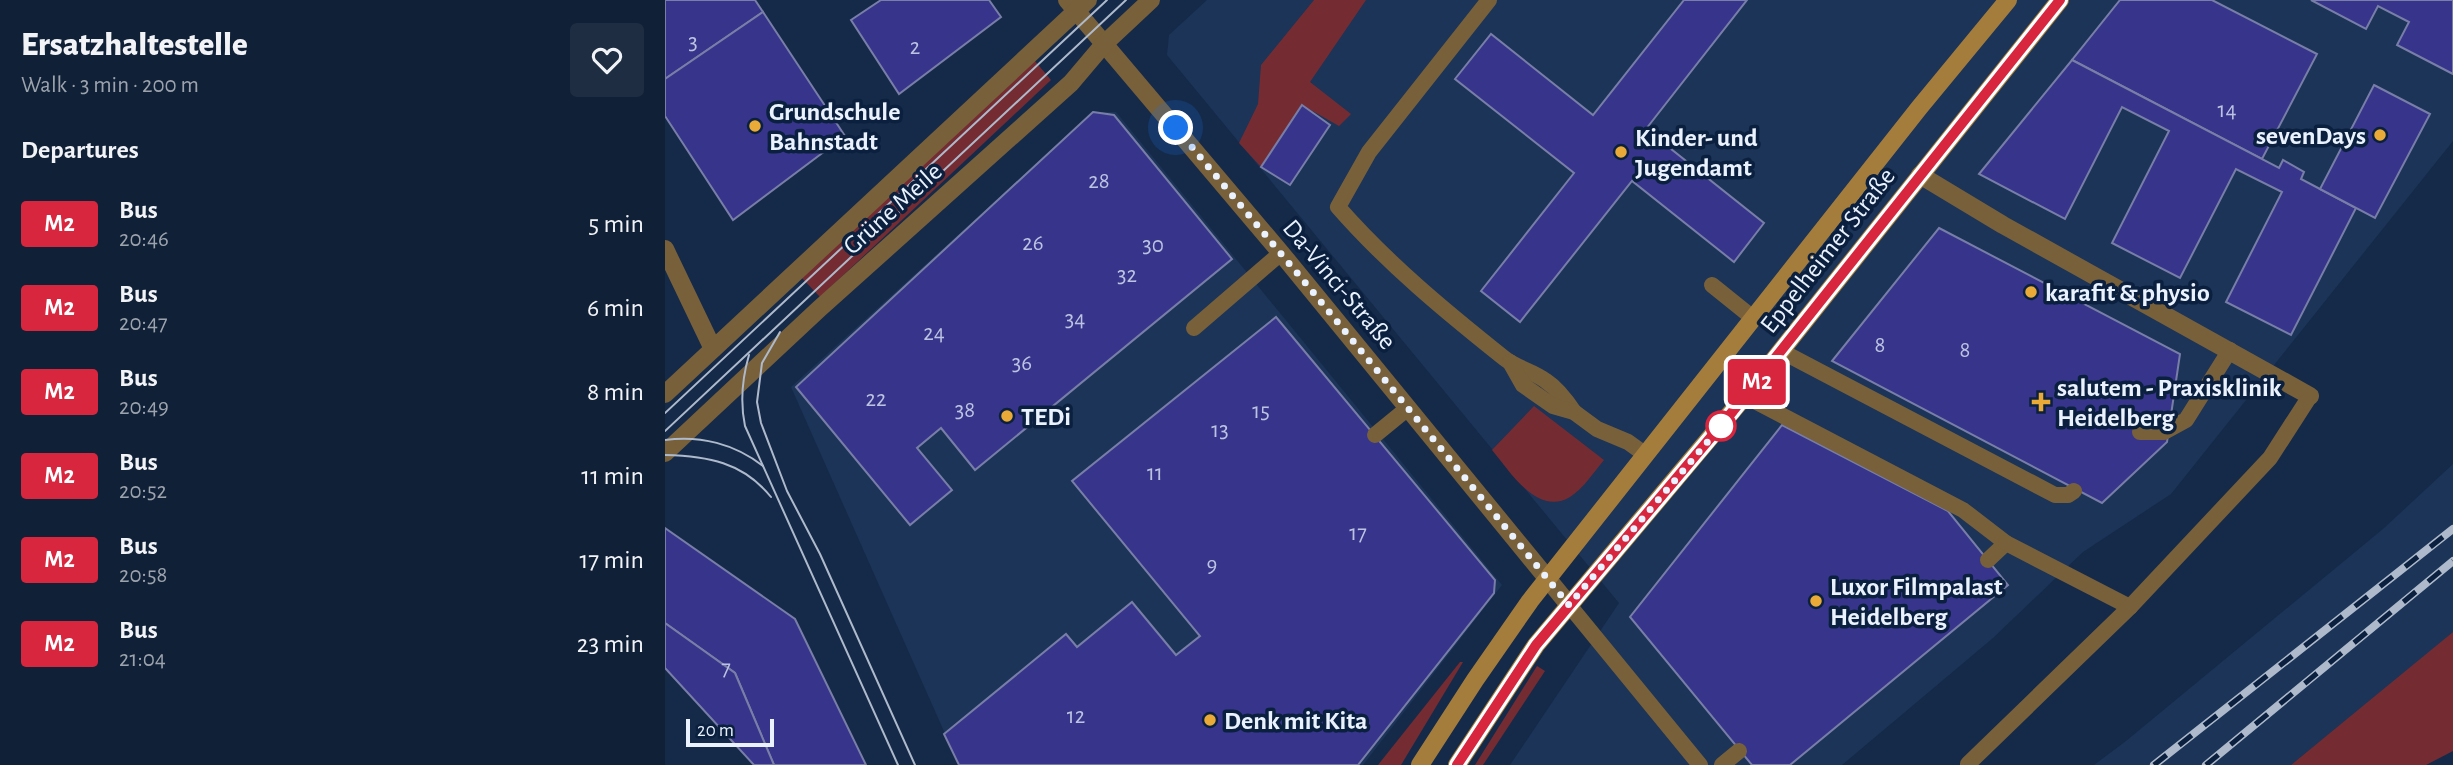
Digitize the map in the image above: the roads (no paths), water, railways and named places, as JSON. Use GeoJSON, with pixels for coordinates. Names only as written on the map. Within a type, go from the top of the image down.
{"type":"FeatureCollection","features":[{"type":"Feature","properties":{"kind":"main road","name":"Eppelheimer Straße"},"geometry":{"type":"LineString","coordinates":[[1420,765],[1510,629],[1548,579],[2008,0]]}},
{"type":"Feature","properties":{"kind":"main road","name":"Eppelheimer Straße"},"geometry":{"type":"LineString","coordinates":[[1457,765],[1529,655],[1745,396],[2060,0]]}},
{"type":"Feature","properties":{"kind":"street","name":"Grüne Meile"},"geometry":{"type":"LineString","coordinates":[[665,453],[829,300],[1071,83],[1104,44],[1151,0]]}},
{"type":"Feature","properties":{"kind":"street","name":"Grüne Meile"},"geometry":{"type":"LineString","coordinates":[[665,394],[1077,4]]}},
{"type":"Feature","properties":{"kind":"street","name":"Da-Vinci-Straße"},"geometry":{"type":"LineString","coordinates":[[1077,4],[1104,44],[1281,253],[1569,605]]}},
{"type":"Feature","properties":{"kind":"street"},"geometry":{"type":"LineString","coordinates":[[1920,176],[2310,396]]}},
{"type":"Feature","properties":{"kind":"street"},"geometry":{"type":"LineString","coordinates":[[665,249],[713,349]]}},
{"type":"Feature","properties":{"kind":"lane"},"geometry":{"type":"LineString","coordinates":[[1489,0],[1369,152],[1338,207],[1422,292],[1510,362],[1545,379],[1562,395],[1574,412],[1597,429],[1628,442],[1646,455]]}},
{"type":"Feature","properties":{"kind":"lane"},"geometry":{"type":"LineString","coordinates":[[1194,328],[1281,253]]}},
{"type":"Feature","properties":{"kind":"lane"},"geometry":{"type":"LineString","coordinates":[[1712,285],[1753,318]]}},
{"type":"Feature","properties":{"kind":"lane"},"geometry":{"type":"LineString","coordinates":[[2140,432],[2164,432],[2186,420],[2230,350]]}},
{"type":"Feature","properties":{"kind":"lane"},"geometry":{"type":"LineString","coordinates":[[1780,351],[2055,495],[2069,495],[2074,491]]}},
{"type":"Feature","properties":{"kind":"lane"},"geometry":{"type":"LineString","coordinates":[[1745,396],[1963,510],[2006,543],[2130,607]]}},
{"type":"Feature","properties":{"kind":"lane"},"geometry":{"type":"LineString","coordinates":[[1968,764],[2130,607],[2270,458],[2310,396]]}},
{"type":"Feature","properties":{"kind":"lane"},"geometry":{"type":"LineString","coordinates":[[1375,435],[1408,408]]}},
{"type":"Feature","properties":{"kind":"lane"},"geometry":{"type":"LineString","coordinates":[[1988,560],[2006,543]]}},
{"type":"Feature","properties":{"kind":"lane"},"geometry":{"type":"LineString","coordinates":[[1569,605],[1700,765]]}},
{"type":"Feature","properties":{"kind":"lane"},"geometry":{"type":"LineString","coordinates":[[1722,765],[1739,751]]}},
{"type":"Feature","properties":{"kind":"tram line"},"geometry":{"type":"LineString","coordinates":[[665,413],[1107,0]]}},
{"type":"Feature","properties":{"kind":"tram line"},"geometry":{"type":"LineString","coordinates":[[665,431],[1126,0]]}},
{"type":"Feature","properties":{"kind":"tram line"},"geometry":{"type":"LineString","coordinates":[[780,332],[762,363],[757,402],[761,423],[787,491],[820,554],[915,765]]}},
{"type":"Feature","properties":{"kind":"tram line"},"geometry":{"type":"LineString","coordinates":[[749,355],[743,390],[745,426],[898,765]]}},
{"type":"Feature","properties":{"kind":"tram line"},"geometry":{"type":"LineString","coordinates":[[665,440],[691,439],[717,443],[741,452],[763,466]]}},
{"type":"Feature","properties":{"kind":"tram line"},"geometry":{"type":"LineString","coordinates":[[665,455],[695,457],[723,463],[749,476],[771,497]]}},
{"type":"Feature","properties":{"kind":"railway"},"geometry":{"type":"LineString","coordinates":[[2154,765],[2453,529]]}},
{"type":"Feature","properties":{"kind":"railway"},"geometry":{"type":"LineString","coordinates":[[2206,765],[2453,561]]}},
{"type":"Feature","properties":{"kind":"place","name":"Grundschule Bahnstadt"},"geometry":{"type":"Point","coordinates":[755,126]}},
{"type":"Feature","properties":{"kind":"place","name":"sevenDays"},"geometry":{"type":"Point","coordinates":[2380,135]}},
{"type":"Feature","properties":{"kind":"place","name":"Kinder- und Jugendamt"},"geometry":{"type":"Point","coordinates":[1621,152]}},
{"type":"Feature","properties":{"kind":"place","name":"karafit & physio"},"geometry":{"type":"Point","coordinates":[2031,292]}},
{"type":"Feature","properties":{"kind":"place","name":"salutem - Praxisklinik Heidelberg"},"geometry":{"type":"Point","coordinates":[2041,402]}},
{"type":"Feature","properties":{"kind":"place","name":"TEDi"},"geometry":{"type":"Point","coordinates":[1007,416]}},
{"type":"Feature","properties":{"kind":"place","name":"Luxor Filmpalast Heidelberg"},"geometry":{"type":"Point","coordinates":[1816,601]}},
{"type":"Feature","properties":{"kind":"place","name":"Denk mit Kita"},"geometry":{"type":"Point","coordinates":[1210,720]}}]}
